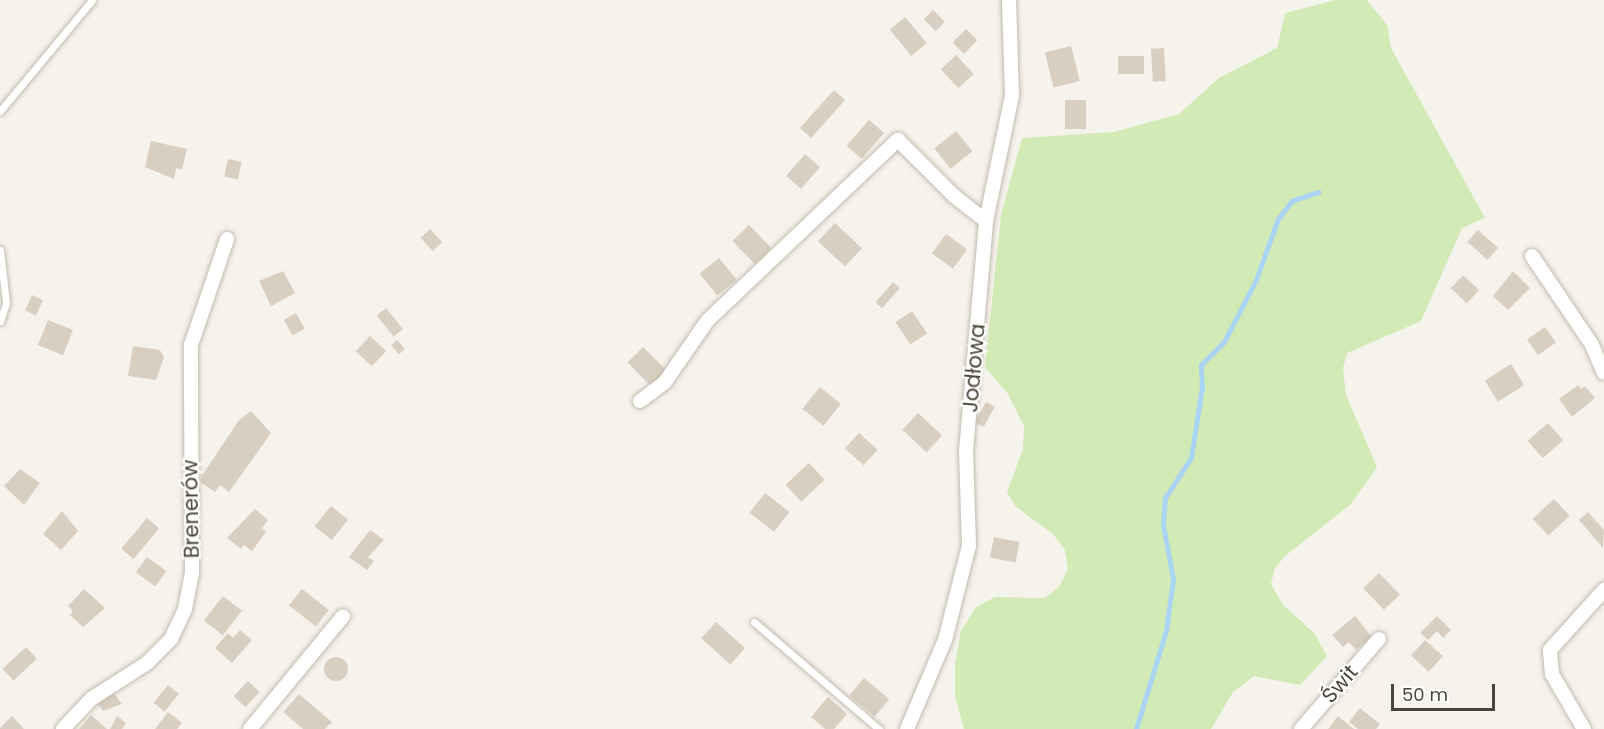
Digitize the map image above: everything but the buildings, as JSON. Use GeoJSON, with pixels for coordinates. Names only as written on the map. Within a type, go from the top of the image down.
{"type":"FeatureCollection","features":[{"type":"Feature","properties":{"kind":"street","name":"Jodłowa"},"geometry":{"type":"LineString","coordinates":[[907,729],[945,640],[969,546],[966,451],[986,221],[1012,96],[1009,0]]}},
{"type":"Feature","properties":{"kind":"street"},"geometry":{"type":"LineString","coordinates":[[640,401],[660,388],[708,320],[898,140],[986,221]]}},
{"type":"Feature","properties":{"kind":"street","name":"Brenerów"},"geometry":{"type":"LineString","coordinates":[[63,729],[91,699],[155,655],[171,639],[185,609],[192,573],[190,345],[227,239]]}},
{"type":"Feature","properties":{"kind":"street"},"geometry":{"type":"LineString","coordinates":[[1532,256],[1592,345],[1604,373]]}},
{"type":"Feature","properties":{"kind":"street"},"geometry":{"type":"LineString","coordinates":[[1584,729],[1552,674],[1550,650],[1604,590]]}},
{"type":"Feature","properties":{"kind":"street"},"geometry":{"type":"LineString","coordinates":[[250,729],[342,616]]}},
{"type":"Feature","properties":{"kind":"street","name":"Świt"},"geometry":{"type":"LineString","coordinates":[[1301,729],[1379,639]]}},
{"type":"Feature","properties":{"kind":"lane"},"geometry":{"type":"LineString","coordinates":[[0,111],[92,0]]}},
{"type":"Feature","properties":{"kind":"lane"},"geometry":{"type":"LineString","coordinates":[[0,250],[6,303],[0,321]]}},
{"type":"Feature","properties":{"kind":"lane"},"geometry":{"type":"LineString","coordinates":[[754,622],[879,729]]}},
{"type":"Feature","properties":{"kind":"green space"},"geometry":{"type":"Polygon","coordinates":[[[1336,0],[1367,0],[1387,25],[1391,48],[1485,218],[1462,228],[1421,321],[1347,353],[1343,368],[1346,395],[1377,467],[1351,504],[1285,556],[1275,568],[1271,584],[1283,605],[1314,633],[1327,656],[1300,685],[1254,676],[1233,692],[1211,729],[964,729],[955,696],[955,663],[961,631],[976,607],[995,597],[1045,598],[1059,587],[1068,569],[1065,550],[1053,534],[1015,506],[1007,492],[1023,449],[1024,426],[1008,394],[985,367],[1001,215],[1022,138],[1114,132],[1179,114],[1219,78],[1277,48],[1285,13],[1336,0]]]}},
{"type":"Feature","properties":{"kind":"waterway"},"geometry":{"type":"LineString","coordinates":[[1136,729],[1166,631],[1173,579],[1163,525],[1165,498],[1191,458],[1202,387],[1201,365],[1224,342],[1256,280],[1278,219],[1292,201],[1318,192]]}}]}
